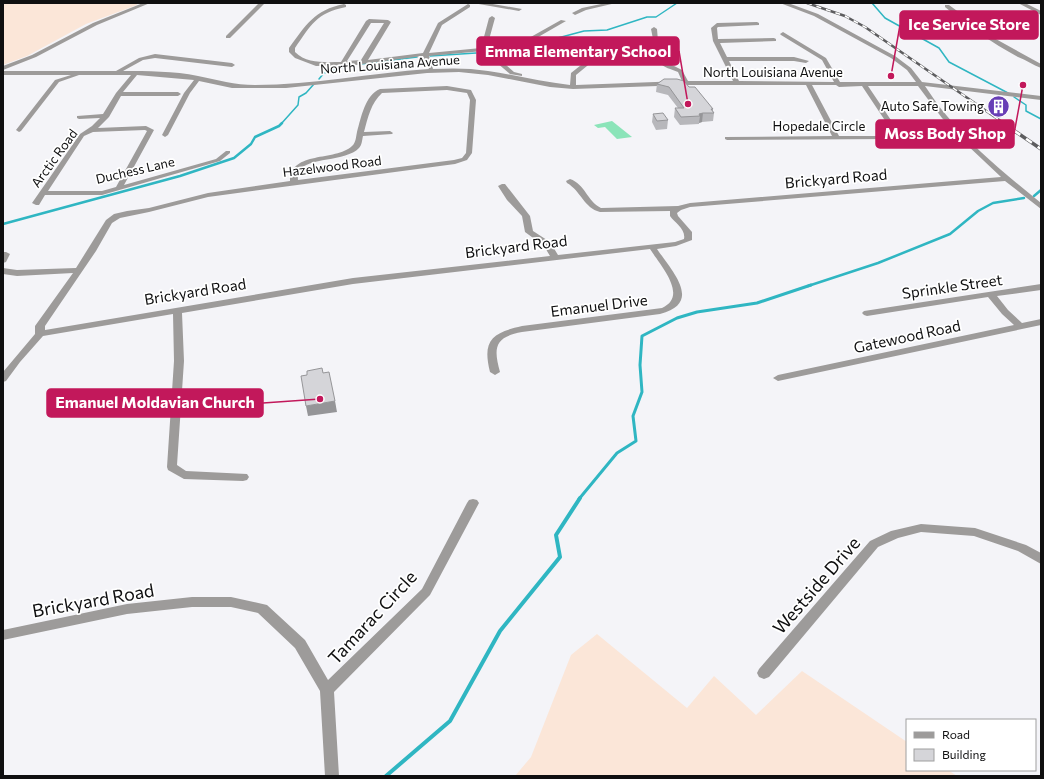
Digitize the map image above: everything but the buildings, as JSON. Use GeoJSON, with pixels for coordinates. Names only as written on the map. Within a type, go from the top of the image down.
{"type":"FeatureCollection","features":[{"type":"Feature","properties":{"kind":"street"},"geometry":{"type":"LineString","coordinates":[[3,68],[42,52],[95,24],[147,3]]}},
{"type":"Feature","properties":{"kind":"street"},"geometry":{"type":"LineString","coordinates":[[228,37],[262,3]]}},
{"type":"Feature","properties":{"kind":"street"},"geometry":{"type":"LineString","coordinates":[[476,3],[519,9]]}},
{"type":"Feature","properties":{"kind":"street"},"geometry":{"type":"LineString","coordinates":[[575,13],[584,9],[613,3]]}},
{"type":"Feature","properties":{"kind":"street"},"geometry":{"type":"LineString","coordinates":[[783,3],[816,15],[893,57],[909,69],[944,117],[968,143],[1007,179],[1041,207]]}},
{"type":"Feature","properties":{"kind":"street"},"geometry":{"type":"LineString","coordinates":[[1022,3],[1041,13]]}},
{"type":"Feature","properties":{"kind":"street"},"geometry":{"type":"LineString","coordinates":[[344,6],[326,10],[318,14],[292,48],[292,52],[297,57],[316,64],[356,63],[425,54],[484,49],[531,39],[563,21]]}},
{"type":"Feature","properties":{"kind":"street"},"geometry":{"type":"LineString","coordinates":[[431,68],[425,54],[440,24],[468,6]]}},
{"type":"Feature","properties":{"kind":"street"},"geometry":{"type":"LineString","coordinates":[[947,6],[966,22],[1000,46],[1041,66]]}},
{"type":"Feature","properties":{"kind":"street"},"geometry":{"type":"LineString","coordinates":[[484,49],[492,18]]}},
{"type":"Feature","properties":{"kind":"street"},"geometry":{"type":"LineString","coordinates":[[343,63],[353,47],[372,33],[388,22],[369,21],[372,33],[373,47],[364,61]]}},
{"type":"Feature","properties":{"kind":"street"},"geometry":{"type":"LineString","coordinates":[[737,84],[716,41],[714,28],[717,26],[757,24]]}},
{"type":"Feature","properties":{"kind":"street"},"geometry":{"type":"LineString","coordinates":[[573,87],[573,74],[602,50],[610,46],[656,40],[654,29]]}},
{"type":"Feature","properties":{"kind":"street"},"geometry":{"type":"LineString","coordinates":[[783,34],[824,59],[839,85]]}},
{"type":"Feature","properties":{"kind":"street"},"geometry":{"type":"LineString","coordinates":[[716,41],[774,40]]}},
{"type":"Feature","properties":{"kind":"street"},"geometry":{"type":"LineString","coordinates":[[353,47],[360,47]]}},
{"type":"Feature","properties":{"kind":"street"},"geometry":{"type":"LineString","coordinates":[[367,47],[373,47]]}},
{"type":"Feature","properties":{"kind":"street"},"geometry":{"type":"LineString","coordinates":[[484,49],[512,73],[522,76]]}},
{"type":"Feature","properties":{"kind":"street"},"geometry":{"type":"LineString","coordinates":[[117,72],[141,59],[155,56],[232,65]]}},
{"type":"Feature","properties":{"kind":"street"},"geometry":{"type":"LineString","coordinates":[[725,58],[794,59],[806,61]]}},
{"type":"Feature","properties":{"kind":"street"},"geometry":{"type":"LineString","coordinates":[[662,62],[680,72],[686,83]]}},
{"type":"Feature","properties":{"kind":"street"},"geometry":{"type":"LineString","coordinates":[[356,63],[363,77]]}},
{"type":"Feature","properties":{"kind":"street"},"geometry":{"type":"LineString","coordinates":[[13,64],[11,68],[13,71],[26,72]]}},
{"type":"Feature","properties":{"kind":"street","name":"North Louisiana Avenue"},"geometry":{"type":"LineString","coordinates":[[3,73],[136,72],[198,78],[232,86],[262,87],[363,77],[445,79],[473,71],[550,85],[573,87],[686,83],[839,85],[921,84],[1041,98]]}},
{"type":"Feature","properties":{"kind":"street"},"geometry":{"type":"LineString","coordinates":[[19,130],[57,81],[89,72]]}},
{"type":"Feature","properties":{"kind":"street","name":"Arctic Road"},"geometry":{"type":"LineString","coordinates":[[36,203],[82,135],[94,130],[106,116],[119,94],[136,72]]}},
{"type":"Feature","properties":{"kind":"street"},"geometry":{"type":"LineString","coordinates":[[165,135],[187,93],[198,78]]}},
{"type":"Feature","properties":{"kind":"street"},"geometry":{"type":"LineString","coordinates":[[294,183],[294,173],[297,168],[308,162],[346,153],[357,146],[368,107],[374,96],[380,91],[445,79]]}},
{"type":"Feature","properties":{"kind":"street","name":"Hazelwood Road"},"geometry":{"type":"LineString","coordinates":[[40,334],[40,326],[79,270],[109,222],[117,216],[127,212],[149,210],[208,195],[454,162],[465,159],[469,153],[472,100],[469,91],[445,79]]}},
{"type":"Feature","properties":{"kind":"street"},"geometry":{"type":"LineString","coordinates":[[808,84],[836,137]]}},
{"type":"Feature","properties":{"kind":"street","name":"Hopedale Circle"},"geometry":{"type":"LineString","coordinates":[[727,138],[890,138],[898,135],[864,84]]}},
{"type":"Feature","properties":{"kind":"street"},"geometry":{"type":"LineString","coordinates":[[119,94],[178,94]]}},
{"type":"Feature","properties":{"kind":"street"},"geometry":{"type":"LineString","coordinates":[[79,117],[106,116]]}},
{"type":"Feature","properties":{"kind":"street"},"geometry":{"type":"LineString","coordinates":[[94,130],[146,128],[151,130],[122,180],[119,189]]}},
{"type":"Feature","properties":{"kind":"street"},"geometry":{"type":"LineString","coordinates":[[361,134],[390,132]]}},
{"type":"Feature","properties":{"kind":"street","name":"Duchess Lane"},"geometry":{"type":"LineString","coordinates":[[43,193],[102,192],[119,189],[218,160],[228,152]]}},
{"type":"Feature","properties":{"kind":"street","name":"Brickyard Road"},"geometry":{"type":"LineString","coordinates":[[40,334],[353,281],[676,244],[688,240],[690,236],[689,232],[674,216],[673,212],[678,208],[690,205],[1007,179]]}},
{"type":"Feature","properties":{"kind":"street"},"geometry":{"type":"LineString","coordinates":[[570,181],[578,187],[590,205],[600,210],[678,208]]}},
{"type":"Feature","properties":{"kind":"street"},"geometry":{"type":"LineString","coordinates":[[502,186],[510,198],[526,216],[529,232],[545,242],[555,257]]}},
{"type":"Feature","properties":{"kind":"street","name":"Emanuel Drive"},"geometry":{"type":"LineString","coordinates":[[495,372],[490,356],[492,346],[496,338],[503,334],[522,329],[660,311],[672,307],[677,299],[677,285],[652,247]]}},
{"type":"Feature","properties":{"kind":"street"},"geometry":{"type":"LineString","coordinates":[[3,271],[17,273],[79,270]]}},
{"type":"Feature","properties":{"kind":"street","name":"Sprinkle Street"},"geometry":{"type":"LineString","coordinates":[[867,313],[1041,287]]}},
{"type":"Feature","properties":{"kind":"street"},"geometry":{"type":"LineString","coordinates":[[991,295],[1020,326]]}},
{"type":"Feature","properties":{"kind":"street"},"geometry":{"type":"LineString","coordinates":[[177,310],[179,361],[172,467],[184,475],[243,477]]}},
{"type":"Feature","properties":{"kind":"street","name":"Gatewood Road"},"geometry":{"type":"LineString","coordinates":[[778,378],[1041,322]]}},
{"type":"Feature","properties":{"kind":"street"},"geometry":{"type":"LineString","coordinates":[[3,380],[17,360],[40,334]]}},
{"type":"Feature","properties":{"kind":"street","name":"Tamarac Circle"},"geometry":{"type":"LineString","coordinates":[[327,690],[426,592],[473,503]]}},
{"type":"Feature","properties":{"kind":"street","name":"Westside Drive"},"geometry":{"type":"LineString","coordinates":[[764,672],[874,544],[895,534],[921,528],[976,532],[1022,548],[1041,559]]}},
{"type":"Feature","properties":{"kind":"street","name":"Brickyard Road"},"geometry":{"type":"LineString","coordinates":[[3,635],[127,609],[192,602],[231,602],[262,608],[300,644],[327,690],[332,776]]}},
{"type":"Feature","properties":{"kind":"shaded area"},"geometry":{"type":"Polygon","coordinates":[[[3,3],[136,3],[137,5],[86,24],[27,56],[3,65],[3,3]]]}},
{"type":"Feature","properties":{"kind":"shaded area"},"geometry":{"type":"Polygon","coordinates":[[[597,634],[687,708],[714,676],[756,715],[802,671],[906,741],[906,771],[950,771],[957,776],[515,776],[531,757],[571,655],[597,634]]]}},
{"type":"Feature","properties":{"kind":"green space"},"geometry":{"type":"Polygon","coordinates":[[[612,121],[632,137],[617,139],[605,127],[598,128],[594,125],[612,121]]]}},
{"type":"Feature","properties":{"kind":"waterway"},"geometry":{"type":"LineString","coordinates":[[488,51],[554,39],[584,31],[607,30],[647,17],[656,17],[677,3]]}},
{"type":"Feature","properties":{"kind":"waterway"},"geometry":{"type":"LineString","coordinates":[[872,3],[885,18],[939,48],[949,62],[1008,93]]}},
{"type":"Feature","properties":{"kind":"waterway"},"geometry":{"type":"LineString","coordinates":[[430,56],[476,53]]}},
{"type":"Feature","properties":{"kind":"waterway"},"geometry":{"type":"LineString","coordinates":[[361,64],[417,57]]}},
{"type":"Feature","properties":{"kind":"waterway"},"geometry":{"type":"LineString","coordinates":[[319,79],[324,73],[349,66]]}},
{"type":"Feature","properties":{"kind":"waterway"},"geometry":{"type":"LineString","coordinates":[[281,124],[298,105],[299,97],[306,93],[314,84]]}},
{"type":"Feature","properties":{"kind":"waterway"},"geometry":{"type":"LineString","coordinates":[[1014,97],[1026,105],[1026,111],[1041,119]]}},
{"type":"Feature","properties":{"kind":"waterway"},"geometry":{"type":"LineString","coordinates":[[3,224],[180,176],[234,158],[251,144],[255,137],[281,124]]}},
{"type":"Feature","properties":{"kind":"waterway"},"geometry":{"type":"LineString","coordinates":[[1034,196],[1041,190]]}},
{"type":"Feature","properties":{"kind":"waterway"},"geometry":{"type":"LineString","coordinates":[[808,286],[878,263],[950,234],[978,211],[993,203],[1024,198]]}},
{"type":"Feature","properties":{"kind":"waterway"},"geometry":{"type":"LineString","coordinates":[[579,499],[617,453],[636,441],[633,416],[642,392],[640,365],[642,336],[677,318],[697,312],[757,303],[808,286]]}},
{"type":"Feature","properties":{"kind":"waterway"},"geometry":{"type":"LineString","coordinates":[[386,776],[450,721],[500,631],[560,557],[556,535],[580,498]]}},
{"type":"Feature","properties":{"kind":"railway"},"geometry":{"type":"LineString","coordinates":[[807,3],[845,16],[865,27],[1005,124]]}},
{"type":"Feature","properties":{"kind":"railway"},"geometry":{"type":"LineString","coordinates":[[1003,123],[1041,149]]}},
{"type":"Feature","properties":{"kind":"place","name":"Ice Service Store"},"geometry":{"type":"Point","coordinates":[891,76]}},
{"type":"Feature","properties":{"kind":"place","name":"Moss Body Shop"},"geometry":{"type":"Point","coordinates":[1023,85]}},
{"type":"Feature","properties":{"kind":"place","name":"Emma Elementary School"},"geometry":{"type":"Point","coordinates":[688,104]}},
{"type":"Feature","properties":{"kind":"place","name":"Auto Safe Towing"},"geometry":{"type":"Point","coordinates":[999,106]}},
{"type":"Feature","properties":{"kind":"place","name":"Emanuel Moldavian Church"},"geometry":{"type":"Point","coordinates":[320,399]}}]}
